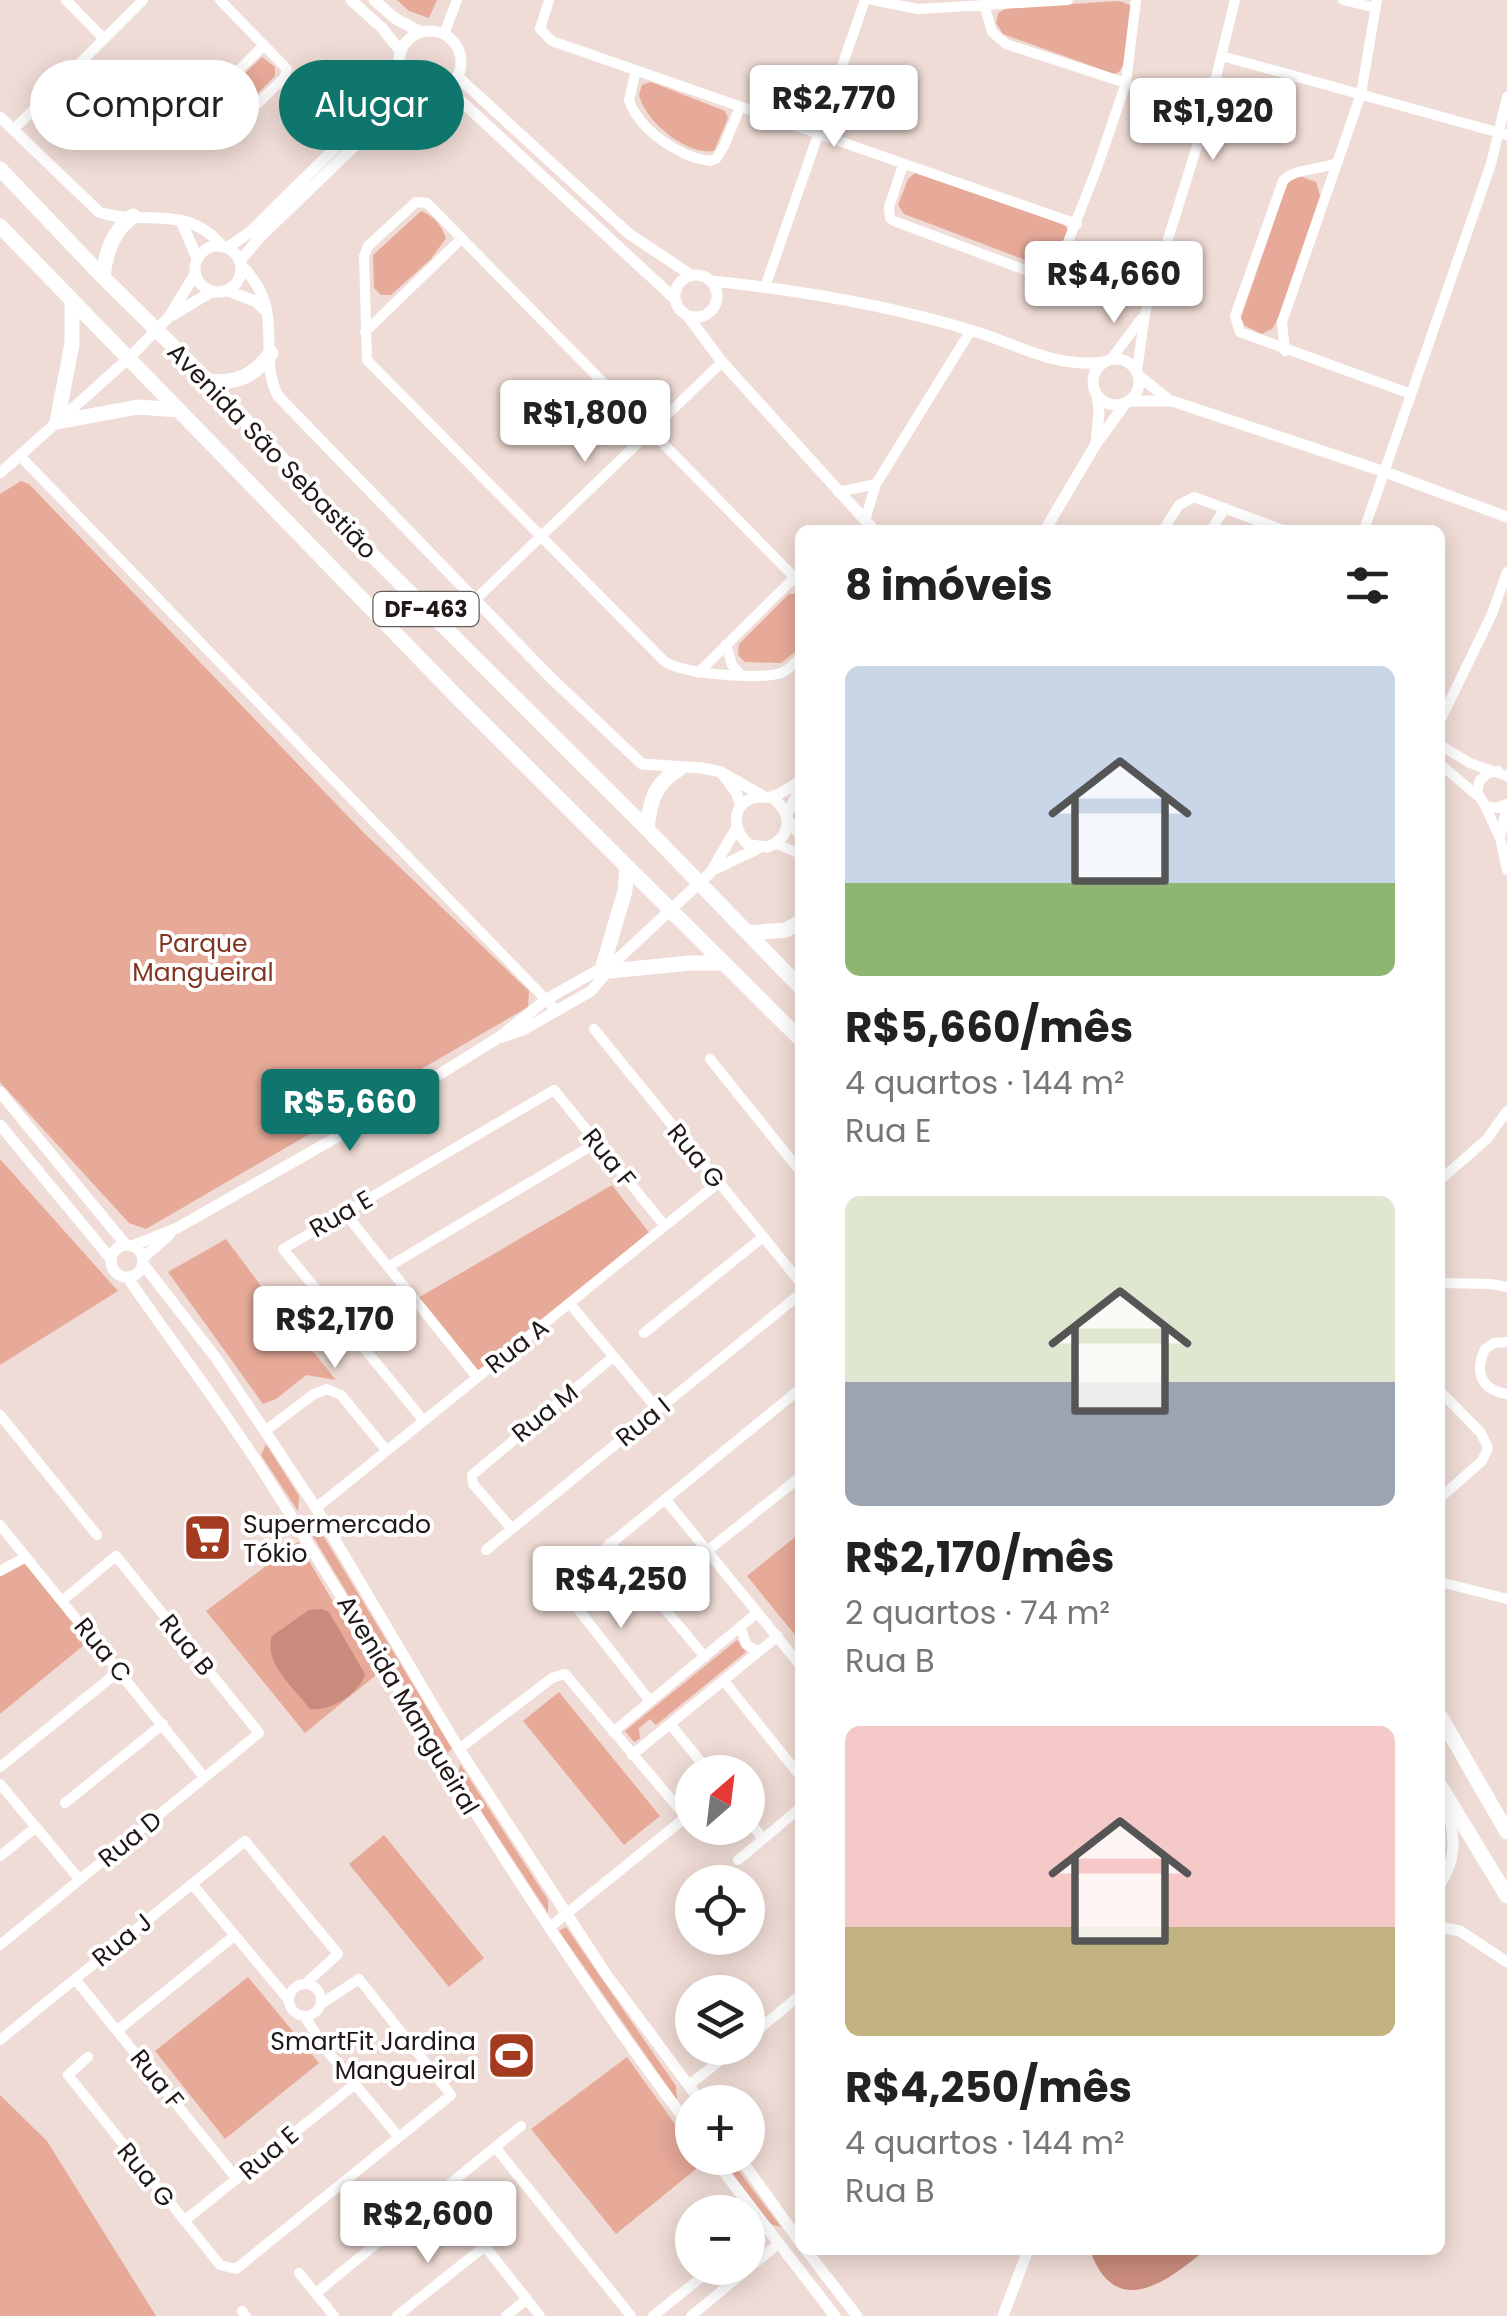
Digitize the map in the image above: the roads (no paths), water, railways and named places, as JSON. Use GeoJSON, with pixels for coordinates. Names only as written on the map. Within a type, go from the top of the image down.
{"type":"FeatureCollection","features":[{"type":"Feature","properties":{"kind":"main road","name":"Avenida São Sebastião"},"geometry":{"type":"LineString","coordinates":[[0,169],[102,277],[208,380],[372,555],[795,982]]}},
{"type":"Feature","properties":{"kind":"main road"},"geometry":{"type":"LineString","coordinates":[[102,277],[109,245],[122,224],[133,216]]}},
{"type":"Feature","properties":{"kind":"main road","name":"Avenida São Sebastião"},"geometry":{"type":"LineString","coordinates":[[0,226],[458,698],[795,1034]]}},
{"type":"Feature","properties":{"kind":"main road"},"geometry":{"type":"LineString","coordinates":[[72,302],[72,344],[57,422],[138,408],[179,410]]}},
{"type":"Feature","properties":{"kind":"main road"},"geometry":{"type":"LineString","coordinates":[[208,380],[229,382],[244,378],[258,369],[271,352]]}},
{"type":"Feature","properties":{"kind":"main road"},"geometry":{"type":"LineString","coordinates":[[647,829],[653,794],[666,777],[679,769]]}},
{"type":"Feature","properties":{"kind":"main road"},"geometry":{"type":"LineString","coordinates":[[627,867],[610,965],[724,963]]}},
{"type":"Feature","properties":{"kind":"main road"},"geometry":{"type":"LineString","coordinates":[[748,933],[786,930],[795,925]]}},
{"type":"Feature","properties":{"kind":"main road"},"geometry":{"type":"LineString","coordinates":[[1445,1725],[1507,1832]]}},
{"type":"Feature","properties":{"kind":"main road"},"geometry":{"type":"LineString","coordinates":[[1445,1795],[1507,1896]]}},
{"type":"Feature","properties":{"kind":"street"},"geometry":{"type":"LineString","coordinates":[[66,0],[104,39]]}},
{"type":"Feature","properties":{"kind":"street"},"geometry":{"type":"LineString","coordinates":[[84,60],[143,0]]}},
{"type":"Feature","properties":{"kind":"street"},"geometry":{"type":"LineString","coordinates":[[220,0],[285,64],[286,74],[259,101]]}},
{"type":"Feature","properties":{"kind":"street"},"geometry":{"type":"LineString","coordinates":[[351,0],[382,28],[401,52],[401,60]]}},
{"type":"Feature","properties":{"kind":"street"},"geometry":{"type":"LineString","coordinates":[[374,0],[396,19],[421,32],[444,34],[458,48],[461,60]]}},
{"type":"Feature","properties":{"kind":"street"},"geometry":{"type":"LineString","coordinates":[[444,34],[457,0]]}},
{"type":"Feature","properties":{"kind":"street"},"geometry":{"type":"LineString","coordinates":[[549,0],[540,23],[547,38],[1076,224]]}},
{"type":"Feature","properties":{"kind":"street"},"geometry":{"type":"LineString","coordinates":[[765,287],[865,0]]}},
{"type":"Feature","properties":{"kind":"street"},"geometry":{"type":"LineString","coordinates":[[873,0],[918,9],[1068,0]]}},
{"type":"Feature","properties":{"kind":"street"},"geometry":{"type":"LineString","coordinates":[[903,165],[889,207],[894,221],[1044,277],[1059,271],[1126,83],[1136,0]]}},
{"type":"Feature","properties":{"kind":"street"},"geometry":{"type":"LineString","coordinates":[[1048,525],[1096,444],[1138,390],[1145,313],[1235,0]]}},
{"type":"Feature","properties":{"kind":"street"},"geometry":{"type":"LineString","coordinates":[[1257,339],[1276,333],[1282,322],[1361,94],[1377,4],[1342,0]]}},
{"type":"Feature","properties":{"kind":"street"},"geometry":{"type":"LineString","coordinates":[[984,4],[992,32],[1006,44],[1126,83]]}},
{"type":"Feature","properties":{"kind":"street"},"geometry":{"type":"LineString","coordinates":[[401,52],[412,36],[421,32]]}},
{"type":"Feature","properties":{"kind":"street"},"geometry":{"type":"LineString","coordinates":[[249,60],[264,45]]}},
{"type":"Feature","properties":{"kind":"street"},"geometry":{"type":"LineString","coordinates":[[1222,56],[1502,134]]}},
{"type":"Feature","properties":{"kind":"street"},"geometry":{"type":"LineString","coordinates":[[636,70],[629,100],[637,115],[678,151],[703,161],[710,162],[720,154],[740,107]]}},
{"type":"Feature","properties":{"kind":"street"},"geometry":{"type":"LineString","coordinates":[[464,82],[628,232],[691,275],[706,276],[712,281],[718,296],[711,312],[688,316]]}},
{"type":"Feature","properties":{"kind":"street"},"geometry":{"type":"LineString","coordinates":[[1366,525],[1502,134],[1507,97]]}},
{"type":"Feature","properties":{"kind":"street"},"geometry":{"type":"LineString","coordinates":[[464,104],[675,299],[722,362],[870,525]]}},
{"type":"Feature","properties":{"kind":"street"},"geometry":{"type":"LineString","coordinates":[[12,130],[30,113]]}},
{"type":"Feature","properties":{"kind":"street"},"geometry":{"type":"LineString","coordinates":[[0,117],[91,207],[108,215],[160,215],[181,220],[212,236],[240,263],[260,292],[266,311],[271,332],[273,387],[284,405],[630,757],[642,764],[720,772],[781,804],[795,828]]}},
{"type":"Feature","properties":{"kind":"street"},"geometry":{"type":"LineString","coordinates":[[197,258],[207,249],[224,247],[250,232],[333,150]]}},
{"type":"Feature","properties":{"kind":"street"},"geometry":{"type":"LineString","coordinates":[[228,290],[239,280],[240,263],[259,238],[351,150]]}},
{"type":"Feature","properties":{"kind":"street"},"geometry":{"type":"LineString","coordinates":[[1338,162],[1310,172],[1289,174],[1283,181],[1235,316],[1240,332],[1411,394]]}},
{"type":"Feature","properties":{"kind":"street"},"geometry":{"type":"LineString","coordinates":[[1310,172],[1324,184],[1323,202]]}},
{"type":"Feature","properties":{"kind":"street"},"geometry":{"type":"LineString","coordinates":[[795,578],[428,203],[419,200],[368,246],[364,256],[364,333],[366,356],[371,364],[669,665],[698,672],[740,674],[783,672],[795,662]]}},
{"type":"Feature","properties":{"kind":"street"},"geometry":{"type":"LineString","coordinates":[[169,318],[194,274],[197,258],[181,220]]}},
{"type":"Feature","properties":{"kind":"street"},"geometry":{"type":"LineString","coordinates":[[364,333],[462,240]]}},
{"type":"Feature","properties":{"kind":"street"},"geometry":{"type":"LineString","coordinates":[[194,274],[211,292]]}},
{"type":"Feature","properties":{"kind":"street"},"geometry":{"type":"LineString","coordinates":[[675,299],[678,284],[691,275]]}},
{"type":"Feature","properties":{"kind":"street"},"geometry":{"type":"LineString","coordinates":[[712,281],[765,287],[971,330],[1060,362],[1126,361],[1172,401]]}},
{"type":"Feature","properties":{"kind":"street"},"geometry":{"type":"LineString","coordinates":[[0,473],[128,360],[169,318],[211,292],[228,290],[255,301],[266,311]]}},
{"type":"Feature","properties":{"kind":"street"},"geometry":{"type":"LineString","coordinates":[[1096,444],[1099,412],[1094,375],[1145,313]]}},
{"type":"Feature","properties":{"kind":"street"},"geometry":{"type":"LineString","coordinates":[[1282,322],[1285,351]]}},
{"type":"Feature","properties":{"kind":"street"},"geometry":{"type":"LineString","coordinates":[[870,525],[876,484],[971,330]]}},
{"type":"Feature","properties":{"kind":"street"},"geometry":{"type":"LineString","coordinates":[[476,599],[722,362]]}},
{"type":"Feature","properties":{"kind":"street"},"geometry":{"type":"LineString","coordinates":[[1097,396],[1110,405],[1172,401],[1507,517]]}},
{"type":"Feature","properties":{"kind":"street"},"geometry":{"type":"LineString","coordinates":[[20,456],[557,1011]]}},
{"type":"Feature","properties":{"kind":"street"},"geometry":{"type":"LineString","coordinates":[[838,492],[876,484]]}},
{"type":"Feature","properties":{"kind":"street"},"geometry":{"type":"LineString","coordinates":[[1167,525],[1188,498],[1271,525]]}},
{"type":"Feature","properties":{"kind":"street"},"geometry":{"type":"LineString","coordinates":[[1213,525],[1225,508]]}},
{"type":"Feature","properties":{"kind":"street"},"geometry":{"type":"LineString","coordinates":[[1445,711],[1492,614],[1507,572]]}},
{"type":"Feature","properties":{"kind":"street"},"geometry":{"type":"LineString","coordinates":[[698,672],[795,582]]}},
{"type":"Feature","properties":{"kind":"street"},"geometry":{"type":"LineString","coordinates":[[726,644],[732,665],[740,674]]}},
{"type":"Feature","properties":{"kind":"street"},"geometry":{"type":"LineString","coordinates":[[1445,748],[1470,763],[1504,773]]}},
{"type":"Feature","properties":{"kind":"street"},"geometry":{"type":"LineString","coordinates":[[1445,768],[1482,801],[1497,808],[1507,804]]}},
{"type":"Feature","properties":{"kind":"street"},"geometry":{"type":"LineString","coordinates":[[720,772],[736,792],[740,806]]}},
{"type":"Feature","properties":{"kind":"street"},"geometry":{"type":"LineString","coordinates":[[1504,773],[1488,773],[1480,780],[1482,801],[1500,838],[1507,870]]}},
{"type":"Feature","properties":{"kind":"street"},"geometry":{"type":"LineString","coordinates":[[759,848],[741,838],[736,828],[740,806],[750,798],[767,796],[795,783]]}},
{"type":"Feature","properties":{"kind":"street"},"geometry":{"type":"LineString","coordinates":[[777,844],[788,828],[787,816],[795,799]]}},
{"type":"Feature","properties":{"kind":"street"},"geometry":{"type":"LineString","coordinates":[[1500,838],[1507,804]]}},
{"type":"Feature","properties":{"kind":"street"},"geometry":{"type":"LineString","coordinates":[[111,1259],[116,1250],[177,1228],[354,1128],[498,1038],[547,999],[610,965],[672,912],[713,870],[736,828]]}},
{"type":"Feature","properties":{"kind":"street"},"geometry":{"type":"LineString","coordinates":[[713,870],[759,848],[777,844],[795,852]]}},
{"type":"Feature","properties":{"kind":"street"},"geometry":{"type":"LineString","coordinates":[[498,1038],[523,1030],[591,990],[610,965]]}},
{"type":"Feature","properties":{"kind":"street","name":"Rua G"},"geometry":{"type":"LineString","coordinates":[[594,1029],[795,1276]]}},
{"type":"Feature","properties":{"kind":"street"},"geometry":{"type":"LineString","coordinates":[[710,1059],[795,1165]]}},
{"type":"Feature","properties":{"kind":"street","name":"Rua F"},"geometry":{"type":"LineString","coordinates":[[554,1090],[665,1226]]}},
{"type":"Feature","properties":{"kind":"street","name":"Rua E"},"geometry":{"type":"LineString","coordinates":[[423,1420],[283,1249],[554,1090]]}},
{"type":"Feature","properties":{"kind":"street"},"geometry":{"type":"LineString","coordinates":[[0,1092],[143,1261]]}},
{"type":"Feature","properties":{"kind":"street"},"geometry":{"type":"LineString","coordinates":[[1445,1176],[1487,1139],[1507,1111]]}},
{"type":"Feature","properties":{"kind":"street"},"geometry":{"type":"LineString","coordinates":[[0,1125],[111,1259],[117,1274],[128,1278],[138,1274],[143,1261],[177,1228]]}},
{"type":"Feature","properties":{"kind":"street"},"geometry":{"type":"LineString","coordinates":[[388,1267],[596,1143]]}},
{"type":"Feature","properties":{"kind":"street","name":"Rua A"},"geometry":{"type":"LineString","coordinates":[[316,1508],[718,1183]]}},
{"type":"Feature","properties":{"kind":"street"},"geometry":{"type":"LineString","coordinates":[[344,1212],[477,1377]]}},
{"type":"Feature","properties":{"kind":"street"},"geometry":{"type":"LineString","coordinates":[[644,1332],[763,1237]]}},
{"type":"Feature","properties":{"kind":"street","name":"Avenida Mangueiral"},"geometry":{"type":"LineString","coordinates":[[143,1261],[218,1360],[316,1508],[459,1749],[606,1974],[689,2085]]}},
{"type":"Feature","properties":{"kind":"street","name":"Avenida Mangueiral"},"geometry":{"type":"LineString","coordinates":[[128,1278],[197,1374],[334,1583],[482,1827],[675,2105]]}},
{"type":"Feature","properties":{"kind":"street"},"geometry":{"type":"LineString","coordinates":[[1445,1283],[1507,1287]]}},
{"type":"Feature","properties":{"kind":"street","name":"Rua I"},"geometry":{"type":"LineString","coordinates":[[486,1550],[795,1298]]}},
{"type":"Feature","properties":{"kind":"street"},"geometry":{"type":"LineString","coordinates":[[570,1304],[658,1410]]}},
{"type":"Feature","properties":{"kind":"street"},"geometry":{"type":"LineString","coordinates":[[1507,1342],[1485,1349],[1478,1371],[1482,1382],[1494,1392],[1507,1394]]}},
{"type":"Feature","properties":{"kind":"street","name":"Rua M"},"geometry":{"type":"LineString","coordinates":[[512,1528],[473,1484],[476,1468],[613,1357]]}},
{"type":"Feature","properties":{"kind":"street"},"geometry":{"type":"LineString","coordinates":[[197,1374],[204,1363],[218,1360]]}},
{"type":"Feature","properties":{"kind":"street"},"geometry":{"type":"LineString","coordinates":[[265,1431],[314,1394],[327,1390],[341,1395],[386,1450]]}},
{"type":"Feature","properties":{"kind":"street"},"geometry":{"type":"LineString","coordinates":[[560,1586],[795,1393]]}},
{"type":"Feature","properties":{"kind":"street"},"geometry":{"type":"LineString","coordinates":[[1445,1396],[1480,1433],[1488,1448],[1482,1461],[1445,1494]]}},
{"type":"Feature","properties":{"kind":"street"},"geometry":{"type":"LineString","coordinates":[[0,1415],[97,1535]]}},
{"type":"Feature","properties":{"kind":"street"},"geometry":{"type":"LineString","coordinates":[[706,1552],[795,1481]]}},
{"type":"Feature","properties":{"kind":"street"},"geometry":{"type":"LineString","coordinates":[[665,1499],[795,1658]]}},
{"type":"Feature","properties":{"kind":"street","name":"Rua C"},"geometry":{"type":"LineString","coordinates":[[0,1525],[204,1777]]}},
{"type":"Feature","properties":{"kind":"street"},"geometry":{"type":"LineString","coordinates":[[610,1543],[704,1657]]}},
{"type":"Feature","properties":{"kind":"street","name":"Rua B"},"geometry":{"type":"LineString","coordinates":[[63,1600],[116,1556],[259,1733]]}},
{"type":"Feature","properties":{"kind":"street"},"geometry":{"type":"LineString","coordinates":[[0,1571],[26,1557]]}},
{"type":"Feature","properties":{"kind":"street"},"geometry":{"type":"LineString","coordinates":[[542,1563],[650,1701]]}},
{"type":"Feature","properties":{"kind":"street"},"geometry":{"type":"LineString","coordinates":[[334,1583],[345,1585],[354,1576]]}},
{"type":"Feature","properties":{"kind":"street"},"geometry":{"type":"LineString","coordinates":[[1445,1583],[1507,1599]]}},
{"type":"Feature","properties":{"kind":"street"},"geometry":{"type":"LineString","coordinates":[[613,1732],[757,1613]]}},
{"type":"Feature","properties":{"kind":"street"},"geometry":{"type":"LineString","coordinates":[[741,1628],[746,1644],[758,1652]]}},
{"type":"Feature","properties":{"kind":"street"},"geometry":{"type":"LineString","coordinates":[[632,1756],[778,1636]]}},
{"type":"Feature","properties":{"kind":"street"},"geometry":{"type":"LineString","coordinates":[[0,1768],[119,1671]]}},
{"type":"Feature","properties":{"kind":"street"},"geometry":{"type":"LineString","coordinates":[[459,1749],[552,1678],[565,1674],[686,1817],[550,1928]]}},
{"type":"Feature","properties":{"kind":"street"},"geometry":{"type":"LineString","coordinates":[[396,1688],[404,1679],[417,1679]]}},
{"type":"Feature","properties":{"kind":"street"},"geometry":{"type":"LineString","coordinates":[[724,1680],[795,1770]]}},
{"type":"Feature","properties":{"kind":"street"},"geometry":{"type":"LineString","coordinates":[[65,1802],[163,1724]]}},
{"type":"Feature","properties":{"kind":"street"},"geometry":{"type":"LineString","coordinates":[[671,1725],[695,1755]]}},
{"type":"Feature","properties":{"kind":"street","name":"Rua D"},"geometry":{"type":"LineString","coordinates":[[0,1945],[259,1733]]}},
{"type":"Feature","properties":{"kind":"street"},"geometry":{"type":"LineString","coordinates":[[0,1784],[80,1880]]}},
{"type":"Feature","properties":{"kind":"street"},"geometry":{"type":"LineString","coordinates":[[1445,1801],[1454,1843],[1452,1862],[1445,1875]]}},
{"type":"Feature","properties":{"kind":"street"},"geometry":{"type":"LineString","coordinates":[[765,1836],[795,1812]]}},
{"type":"Feature","properties":{"kind":"street"},"geometry":{"type":"LineString","coordinates":[[0,1856],[35,1828]]}},
{"type":"Feature","properties":{"kind":"street","name":"Rua J"},"geometry":{"type":"LineString","coordinates":[[0,2040],[245,1841],[338,1954],[304,1984]]}},
{"type":"Feature","properties":{"kind":"street"},"geometry":{"type":"LineString","coordinates":[[738,1860],[754,1845]]}},
{"type":"Feature","properties":{"kind":"street"},"geometry":{"type":"LineString","coordinates":[[192,1884],[288,1999],[290,2009],[305,2017],[354,2085],[398,2136],[451,2095],[359,1979],[305,2017]]}},
{"type":"Feature","properties":{"kind":"street"},"geometry":{"type":"LineString","coordinates":[[1445,1929],[1469,1936],[1507,1962]]}},
{"type":"Feature","properties":{"kind":"street"},"geometry":{"type":"LineString","coordinates":[[118,2030],[234,1936]]}},
{"type":"Feature","properties":{"kind":"street"},"geometry":{"type":"LineString","coordinates":[[586,1982],[598,1985],[606,1974]]}},
{"type":"Feature","properties":{"kind":"street","name":"Rua F"},"geometry":{"type":"LineString","coordinates":[[75,1980],[238,2179]]}},
{"type":"Feature","properties":{"kind":"street"},"geometry":{"type":"LineString","coordinates":[[288,1999],[291,1991],[304,1984],[317,1990],[320,2004]]}},
{"type":"Feature","properties":{"kind":"street"},"geometry":{"type":"LineString","coordinates":[[765,2024],[795,1999]]}},
{"type":"Feature","properties":{"kind":"street","name":"Rua G"},"geometry":{"type":"LineString","coordinates":[[88,2057],[68,2075],[220,2265],[229,2270],[236,2269],[398,2136]]}},
{"type":"Feature","properties":{"kind":"street"},"geometry":{"type":"LineString","coordinates":[[689,2085],[714,2065]]}},
{"type":"Feature","properties":{"kind":"street","name":"Rua E"},"geometry":{"type":"LineString","coordinates":[[184,2221],[354,2085]]}},
{"type":"Feature","properties":{"kind":"street"},"geometry":{"type":"LineString","coordinates":[[316,2294],[521,2126]]}},
{"type":"Feature","properties":{"kind":"street"},"geometry":{"type":"LineString","coordinates":[[496,2148],[631,2316]]}},
{"type":"Feature","properties":{"kind":"street"},"geometry":{"type":"LineString","coordinates":[[752,2175],[795,2235]]}},
{"type":"Feature","properties":{"kind":"street"},"geometry":{"type":"LineString","coordinates":[[442,2192],[540,2316]]}},
{"type":"Feature","properties":{"kind":"street"},"geometry":{"type":"LineString","coordinates":[[765,2228],[795,2242]]}},
{"type":"Feature","properties":{"kind":"street"},"geometry":{"type":"LineString","coordinates":[[765,2230],[835,2316]]}},
{"type":"Feature","properties":{"kind":"street"},"geometry":{"type":"LineString","coordinates":[[674,2298],[683,2310],[694,2314],[777,2245]]}},
{"type":"Feature","properties":{"kind":"street"},"geometry":{"type":"LineString","coordinates":[[397,2316],[484,2246]]}},
{"type":"Feature","properties":{"kind":"street"},"geometry":{"type":"LineString","coordinates":[[810,2255],[858,2316]]}},
{"type":"Feature","properties":{"kind":"street"},"geometry":{"type":"LineString","coordinates":[[1003,2316],[1026,2255]]}},
{"type":"Feature","properties":{"kind":"street"},"geometry":{"type":"LineString","coordinates":[[299,2273],[334,2316]]}},
{"type":"Feature","properties":{"kind":"street"},"geometry":{"type":"LineString","coordinates":[[653,2316],[690,2285]]}},
{"type":"Feature","properties":{"kind":"street"},"geometry":{"type":"LineString","coordinates":[[506,2316],[527,2300]]}},
{"type":"Feature","properties":{"kind":"place","name":"Supermercado Tókio"},"geometry":{"type":"Point","coordinates":[208,1538]}},
{"type":"Feature","properties":{"kind":"place","name":"SmartFit Jardina Mangueiral"},"geometry":{"type":"Point","coordinates":[511,2055]}},
{"type":"Feature","properties":{"kind":"park label","name":"Parque Mangueiral"},"geometry":{"type":"Point","coordinates":[203,958]}}]}
